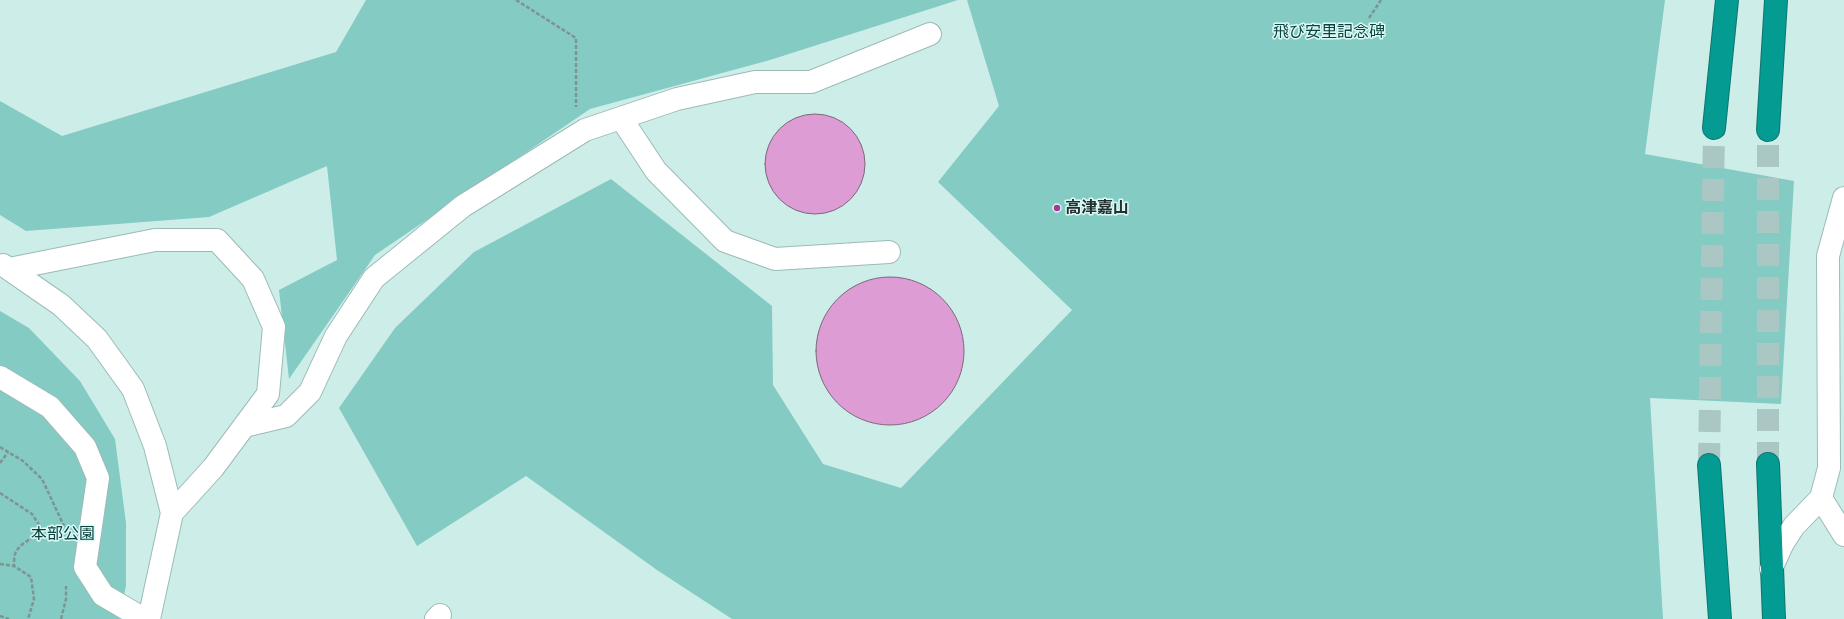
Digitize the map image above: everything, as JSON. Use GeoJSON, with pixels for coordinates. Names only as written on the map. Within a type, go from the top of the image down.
{"type":"FeatureCollection","features":[{"type":"Feature","properties":{"kind":"highway"},"geometry":{"type":"LineString","coordinates":[[1714,128],[1727,0]]}},
{"type":"Feature","properties":{"kind":"highway"},"geometry":{"type":"LineString","coordinates":[[1768,130],[1776,0]]}},
{"type":"Feature","properties":{"kind":"highway"},"geometry":{"type":"LineString","coordinates":[[1768,464],[1774,619]]}},
{"type":"Feature","properties":{"kind":"highway"},"geometry":{"type":"LineString","coordinates":[[1709,465],[1720,619]]}},
{"type":"Feature","properties":{"kind":"street"},"geometry":{"type":"LineString","coordinates":[[244,426],[286,416],[310,392],[336,336],[374,278],[464,206],[576,135],[585,130],[677,99],[755,82],[811,82],[930,34]]}},
{"type":"Feature","properties":{"kind":"street"},"geometry":{"type":"LineString","coordinates":[[621,118],[656,171],[725,241],[775,260],[889,252]]}},
{"type":"Feature","properties":{"kind":"street"},"geometry":{"type":"LineString","coordinates":[[1771,569],[1783,543],[1794,526],[1821,498],[1829,468],[1828,256],[1844,198]]}},
{"type":"Feature","properties":{"kind":"street"},"geometry":{"type":"LineString","coordinates":[[5,266],[155,240],[217,240],[253,279],[274,327],[268,394],[213,468],[172,513]]}},
{"type":"Feature","properties":{"kind":"street"},"geometry":{"type":"LineString","coordinates":[[5,266],[60,305],[97,339],[133,389],[155,446],[172,513],[149,619]]}},
{"type":"Feature","properties":{"kind":"street"},"geometry":{"type":"LineString","coordinates":[[0,377],[50,407],[85,447],[98,478],[85,567],[103,595],[144,619]]}},
{"type":"Feature","properties":{"kind":"street"},"geometry":{"type":"LineString","coordinates":[[1821,498],[1844,535]]}},
{"type":"Feature","properties":{"kind":"path"},"geometry":{"type":"LineString","coordinates":[[516,0],[576,38],[576,135]]}},
{"type":"Feature","properties":{"kind":"path"},"geometry":{"type":"LineString","coordinates":[[1369,18],[1381,0]]}},
{"type":"Feature","properties":{"kind":"path"},"geometry":{"type":"LineString","coordinates":[[0,447],[23,461],[42,479],[65,529]]}},
{"type":"Feature","properties":{"kind":"path"},"geometry":{"type":"LineString","coordinates":[[0,463],[8,452]]}},
{"type":"Feature","properties":{"kind":"path"},"geometry":{"type":"LineString","coordinates":[[0,493],[32,514],[41,528],[37,536],[16,550],[14,566]]}},
{"type":"Feature","properties":{"kind":"path"},"geometry":{"type":"LineString","coordinates":[[0,564],[14,566],[31,578],[34,599],[28,619]]}},
{"type":"Feature","properties":{"kind":"path"},"geometry":{"type":"LineString","coordinates":[[61,619],[66,599],[65,584]]}},
{"type":"Feature","properties":{"kind":"path"},"geometry":{"type":"LineString","coordinates":[[0,616],[9,619]]}},
{"type":"Feature","properties":{"kind":"green space"},"geometry":{"type":"Polygon","coordinates":[[[366,0],[958,0],[770,60],[590,109],[375,255],[289,379],[279,290],[337,260],[327,166],[209,217],[26,231],[0,215],[0,101],[62,136],[336,52],[366,0]]]}},
{"type":"Feature","properties":{"kind":"green space","name":"飛び安里記念碑"},"geometry":{"type":"Polygon","coordinates":[[[967,0],[1665,0],[1645,154],[1794,181],[1781,404],[1650,398],[1663,619],[732,619],[657,570],[526,476],[417,546],[339,408],[395,328],[474,252],[611,179],[772,306],[773,385],[823,464],[901,488],[1072,310],[938,182],[999,106],[967,0]]]}},
{"type":"Feature","properties":{"kind":"green space","name":"本部公園"},"geometry":{"type":"Polygon","coordinates":[[[0,311],[29,328],[80,381],[115,439],[126,523],[126,586],[119,619],[0,619],[0,311]]]}},
{"type":"Feature","properties":{"kind":"building"},"geometry":{"type":"Polygon","coordinates":[[[815,114],[834,118],[851,128],[861,145],[865,164],[861,183],[851,200],[834,210],[815,214],[796,210],[779,200],[769,183],[765,164],[769,145],[779,128],[796,118],[815,114]]]}},
{"type":"Feature","properties":{"kind":"building"},"geometry":{"type":"Polygon","coordinates":[[[890,277],[904,279],[925,286],[937,294],[947,304],[958,323],[964,351],[962,365],[955,386],[947,398],[937,408],[918,419],[890,425],[876,423],[855,416],[843,408],[833,398],[822,379],[816,351],[818,337],[825,316],[833,304],[843,294],[862,283],[890,277]]]}},
{"type":"Feature","properties":{"kind":"tunnel"},"geometry":{"type":"LineString","coordinates":[[1709,465],[1714,128]]}},
{"type":"Feature","properties":{"kind":"tunnel"},"geometry":{"type":"LineString","coordinates":[[1768,130],[1768,464]]}},
{"type":"Feature","properties":{"kind":"place","name":"高津嘉山"},"geometry":{"type":"Point","coordinates":[1057,208]}}]}
